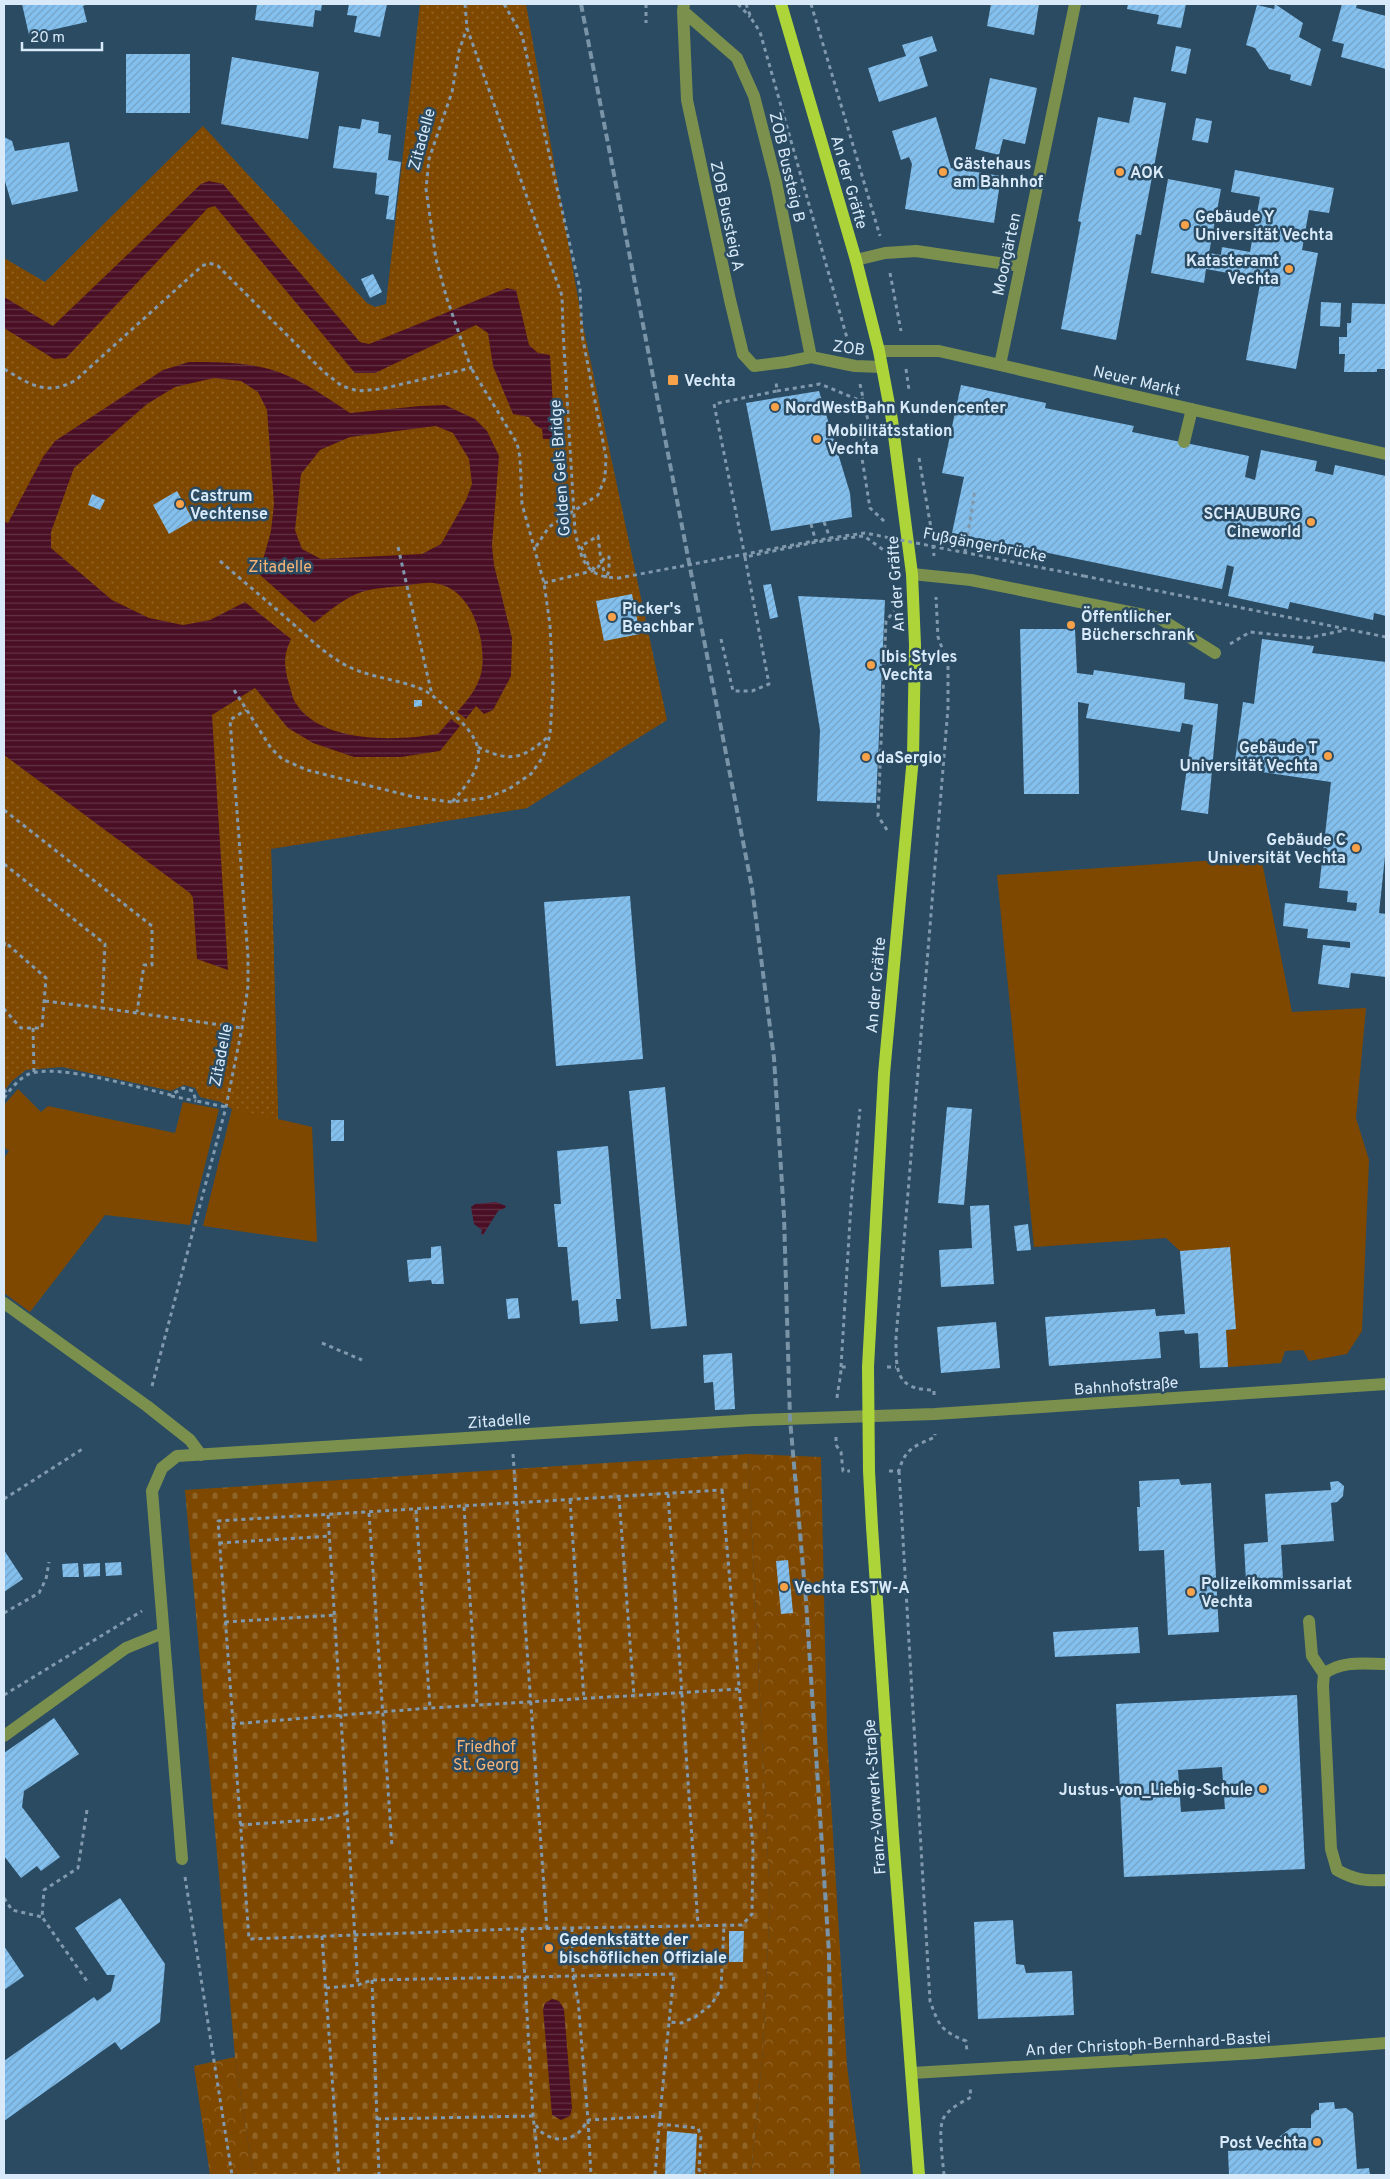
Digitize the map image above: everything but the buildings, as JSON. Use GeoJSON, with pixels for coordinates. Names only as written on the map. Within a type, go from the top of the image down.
{"type":"FeatureCollection","features":[{"type":"Feature","properties":{"kind":"main road","name":"An der Gräfte"},"geometry":{"type":"LineString","coordinates":[[781,4],[856,260],[879,351],[892,420],[912,574],[915,645],[913,756],[884,1074],[870,1318],[868,1416]]}},
{"type":"Feature","properties":{"kind":"main road","name":"Franz-Vorwerk-Straße"},"geometry":{"type":"LineString","coordinates":[[868,1416],[872,1528],[919,2175]]}},
{"type":"Feature","properties":{"kind":"street","name":"Moorgärten"},"geometry":{"type":"LineString","coordinates":[[1000,365],[1075,4]]}},
{"type":"Feature","properties":{"kind":"street","name":"ZOB Bussteig B"},"geometry":{"type":"LineString","coordinates":[[683,7],[737,58],[754,96],[776,182],[811,357]]}},
{"type":"Feature","properties":{"kind":"street","name":"ZOB Bussteig A"},"geometry":{"type":"LineString","coordinates":[[683,7],[687,100],[730,300],[744,354],[754,366],[811,357]]}},
{"type":"Feature","properties":{"kind":"street"},"geometry":{"type":"LineString","coordinates":[[856,260],[885,253],[916,251],[1020,266]]}},
{"type":"Feature","properties":{"kind":"street","name":"Neuer Markt"},"geometry":{"type":"LineString","coordinates":[[879,351],[939,351],[1386,454]]}},
{"type":"Feature","properties":{"kind":"street","name":"ZOB"},"geometry":{"type":"LineString","coordinates":[[811,357],[855,366],[882,367]]}},
{"type":"Feature","properties":{"kind":"street"},"geometry":{"type":"LineString","coordinates":[[1184,442],[1192,409]]}},
{"type":"Feature","properties":{"kind":"street"},"geometry":{"type":"LineString","coordinates":[[912,574],[971,580],[1159,618],[1215,653]]}},
{"type":"Feature","properties":{"kind":"street"},"geometry":{"type":"LineString","coordinates":[[4,1303],[147,1406],[190,1440],[201,1455]]}},
{"type":"Feature","properties":{"kind":"street","name":"Bahnhofstraße"},"geometry":{"type":"LineString","coordinates":[[868,1416],[1386,1384]]}},
{"type":"Feature","properties":{"kind":"street","name":"Zitadelle"},"geometry":{"type":"LineString","coordinates":[[162,1608],[152,1491],[162,1468],[177,1456],[753,1420],[868,1416]]}},
{"type":"Feature","properties":{"kind":"street"},"geometry":{"type":"LineString","coordinates":[[162,1608],[182,1859]]}},
{"type":"Feature","properties":{"kind":"street"},"geometry":{"type":"LineString","coordinates":[[1310,1621],[1312,1656],[1324,1674],[1323,1712],[1330,1840],[1336,1870],[1352,1878],[1366,1881],[1386,1880]]}},
{"type":"Feature","properties":{"kind":"street"},"geometry":{"type":"LineString","coordinates":[[4,1736],[126,1648],[163,1633]]}},
{"type":"Feature","properties":{"kind":"street"},"geometry":{"type":"LineString","coordinates":[[1324,1674],[1330,1669],[1342,1665],[1386,1664]]}},
{"type":"Feature","properties":{"kind":"street","name":"An der Christoph-Bernhard-Bastei"},"geometry":{"type":"LineString","coordinates":[[912,2073],[1386,2044]]}},
{"type":"Feature","properties":{"kind":"path"},"geometry":{"type":"LineString","coordinates":[[465,4],[466,28]]}},
{"type":"Feature","properties":{"kind":"path"},"geometry":{"type":"LineString","coordinates":[[504,4],[522,35],[580,289],[582,335],[606,457],[605,478],[598,495],[549,527],[534,548]]}},
{"type":"Feature","properties":{"kind":"path"},"geometry":{"type":"LineString","coordinates":[[646,4],[646,23]]}},
{"type":"Feature","properties":{"kind":"path"},"geometry":{"type":"LineString","coordinates":[[738,4],[760,32],[864,398],[870,430],[860,446],[870,508],[887,524]]}},
{"type":"Feature","properties":{"kind":"path"},"geometry":{"type":"LineString","coordinates":[[746,4],[750,18]]}},
{"type":"Feature","properties":{"kind":"path"},"geometry":{"type":"LineString","coordinates":[[811,4],[885,253],[904,350],[910,398]]}},
{"type":"Feature","properties":{"kind":"path","name":"Zitadelle"},"geometry":{"type":"LineString","coordinates":[[466,28],[459,51],[452,92],[430,159],[426,188],[436,258],[447,299],[471,368]]}},
{"type":"Feature","properties":{"kind":"path","name":"Golden Gels Bridge"},"geometry":{"type":"LineString","coordinates":[[466,28],[562,296],[574,531],[579,552],[586,566],[597,575],[606,578]]}},
{"type":"Feature","properties":{"kind":"path"},"geometry":{"type":"LineString","coordinates":[[4,369],[31,385],[48,389],[64,387],[76,380],[202,266],[209,263],[218,266],[324,372],[342,386],[358,391],[381,389],[471,368],[517,443],[520,457],[522,504],[544,583],[550,625],[552,670],[550,735],[543,756],[531,774],[509,789],[486,798],[451,802],[414,797],[307,770],[282,759],[271,748],[234,690]]}},
{"type":"Feature","properties":{"kind":"path"},"geometry":{"type":"LineString","coordinates":[[777,391],[820,384],[859,400],[864,398]]}},
{"type":"Feature","properties":{"kind":"path"},"geometry":{"type":"LineString","coordinates":[[721,639],[733,691],[752,691],[769,684],[714,404],[728,400]]}},
{"type":"Feature","properties":{"kind":"path"},"geometry":{"type":"LineString","coordinates":[[896,1367],[897,1328],[948,708],[948,664],[938,637],[932,534],[918,453]]}},
{"type":"Feature","properties":{"kind":"path"},"geometry":{"type":"LineString","coordinates":[[965,552],[975,490]]}},
{"type":"Feature","properties":{"kind":"path"},"geometry":{"type":"LineString","coordinates":[[824,522],[830,538]]}},
{"type":"Feature","properties":{"kind":"path"},"geometry":{"type":"LineString","coordinates":[[811,524],[816,542]]}},
{"type":"Feature","properties":{"kind":"path"},"geometry":{"type":"LineString","coordinates":[[888,532],[890,540]]}},
{"type":"Feature","properties":{"kind":"path","name":"Fußgängerbrücke"},"geometry":{"type":"LineString","coordinates":[[606,578],[619,578],[865,533],[1386,637]]}},
{"type":"Feature","properties":{"kind":"path"},"geometry":{"type":"LineString","coordinates":[[596,570],[588,564],[581,546],[598,536],[606,578]]}},
{"type":"Feature","properties":{"kind":"path"},"geometry":{"type":"LineString","coordinates":[[745,557],[816,542],[864,536],[893,557],[891,549]]}},
{"type":"Feature","properties":{"kind":"path"},"geometry":{"type":"LineString","coordinates":[[398,548],[432,695]]}},
{"type":"Feature","properties":{"kind":"path"},"geometry":{"type":"LineString","coordinates":[[544,583],[596,570],[605,557],[610,557],[610,571],[606,578]]}},
{"type":"Feature","properties":{"kind":"path"},"geometry":{"type":"LineString","coordinates":[[220,561],[327,654],[362,673],[419,688],[432,695],[462,723],[474,736],[479,758],[473,775],[451,802]]}},
{"type":"Feature","properties":{"kind":"path"},"geometry":{"type":"LineString","coordinates":[[887,831],[878,816],[886,621],[896,608]]}},
{"type":"Feature","properties":{"kind":"path"},"geometry":{"type":"LineString","coordinates":[[1215,653],[1250,632],[1308,638],[1347,630]]}},
{"type":"Feature","properties":{"kind":"path","name":"Zitadelle"},"geometry":{"type":"LineString","coordinates":[[147,1406],[226,1108],[242,1028],[248,986],[248,957],[230,720],[246,710]]}},
{"type":"Feature","properties":{"kind":"path"},"geometry":{"type":"LineString","coordinates":[[478,747],[508,758],[523,755],[550,735]]}},
{"type":"Feature","properties":{"kind":"path"},"geometry":{"type":"LineString","coordinates":[[4,810],[152,926],[152,965],[144,965],[137,1012]]}},
{"type":"Feature","properties":{"kind":"path"},"geometry":{"type":"LineString","coordinates":[[4,864],[106,944],[102,1008]]}},
{"type":"Feature","properties":{"kind":"path"},"geometry":{"type":"LineString","coordinates":[[4,946],[5,942],[46,978],[42,1028],[21,1028],[4,1009]]}},
{"type":"Feature","properties":{"kind":"path"},"geometry":{"type":"LineString","coordinates":[[45,1001],[137,1012],[242,1028]]}},
{"type":"Feature","properties":{"kind":"path"},"geometry":{"type":"LineString","coordinates":[[33,1028],[34,1074]]}},
{"type":"Feature","properties":{"kind":"path"},"geometry":{"type":"LineString","coordinates":[[4,1098],[15,1085],[29,1074],[61,1071],[226,1108]]}},
{"type":"Feature","properties":{"kind":"path"},"geometry":{"type":"LineString","coordinates":[[171,1095],[183,1088],[193,1091],[196,1101]]}},
{"type":"Feature","properties":{"kind":"path"},"geometry":{"type":"LineString","coordinates":[[4,1089],[8,1094]]}},
{"type":"Feature","properties":{"kind":"path"},"geometry":{"type":"LineString","coordinates":[[841,1367],[851,1204],[860,1106]]}},
{"type":"Feature","properties":{"kind":"path"},"geometry":{"type":"LineString","coordinates":[[322,1343],[362,1360]]}},
{"type":"Feature","properties":{"kind":"path"},"geometry":{"type":"LineString","coordinates":[[512,1436],[547,1929]]}},
{"type":"Feature","properties":{"kind":"path"},"geometry":{"type":"LineString","coordinates":[[4,1499],[84,1448]]}},
{"type":"Feature","properties":{"kind":"path"},"geometry":{"type":"LineString","coordinates":[[899,1471],[930,2001],[937,2020],[948,2034],[966,2041],[971,2097],[954,2106],[943,2120],[942,2152],[944,2175]]}},
{"type":"Feature","properties":{"kind":"path"},"geometry":{"type":"LineString","coordinates":[[722,1490],[753,1847],[752,1914],[742,1925],[522,1929],[250,1939],[232,1724],[218,1521],[570,1500],[722,1490]]}},
{"type":"Feature","properties":{"kind":"path"},"geometry":{"type":"LineString","coordinates":[[668,1494],[698,1925]]}},
{"type":"Feature","properties":{"kind":"path"},"geometry":{"type":"LineString","coordinates":[[619,1497],[634,1696]]}},
{"type":"Feature","properties":{"kind":"path"},"geometry":{"type":"LineString","coordinates":[[570,1500],[584,1699]]}},
{"type":"Feature","properties":{"kind":"path"},"geometry":{"type":"LineString","coordinates":[[464,1506],[477,1705]]}},
{"type":"Feature","properties":{"kind":"path"},"geometry":{"type":"LineString","coordinates":[[416,1510],[430,1708]]}},
{"type":"Feature","properties":{"kind":"path"},"geometry":{"type":"LineString","coordinates":[[369,1513],[392,1847]]}},
{"type":"Feature","properties":{"kind":"path"},"geometry":{"type":"LineString","coordinates":[[328,1515],[358,1985]]}},
{"type":"Feature","properties":{"kind":"path"},"geometry":{"type":"LineString","coordinates":[[219,1543],[330,1536]]}},
{"type":"Feature","properties":{"kind":"path"},"geometry":{"type":"LineString","coordinates":[[4,1613],[39,1592],[46,1579],[49,1562]]}},
{"type":"Feature","properties":{"kind":"path"},"geometry":{"type":"LineString","coordinates":[[4,1694],[139,1611],[162,1608]]}},
{"type":"Feature","properties":{"kind":"path"},"geometry":{"type":"LineString","coordinates":[[225,1622],[335,1615]]}},
{"type":"Feature","properties":{"kind":"path"},"geometry":{"type":"LineString","coordinates":[[232,1724],[383,1711],[739,1689]]}},
{"type":"Feature","properties":{"kind":"path"},"geometry":{"type":"LineString","coordinates":[[87,1810],[78,1868],[44,1890],[42,1917],[89,1984]]}},
{"type":"Feature","properties":{"kind":"path"},"geometry":{"type":"LineString","coordinates":[[240,1825],[324,1820],[348,1813]]}},
{"type":"Feature","properties":{"kind":"path"},"geometry":{"type":"LineString","coordinates":[[182,1859],[232,2175]]}},
{"type":"Feature","properties":{"kind":"path"},"geometry":{"type":"LineString","coordinates":[[4,1898],[12,1910],[42,1917]]}},
{"type":"Feature","properties":{"kind":"path"},"geometry":{"type":"LineString","coordinates":[[669,2022],[681,2023],[695,2017],[711,2004],[721,1989],[724,1925]]}},
{"type":"Feature","properties":{"kind":"path"},"geometry":{"type":"LineString","coordinates":[[572,1928],[573,1976],[578,2000],[591,2175]]}},
{"type":"Feature","properties":{"kind":"path"},"geometry":{"type":"LineString","coordinates":[[522,1929],[533,2116],[540,2175]]}},
{"type":"Feature","properties":{"kind":"path"},"geometry":{"type":"LineString","coordinates":[[322,1936],[339,2175]]}},
{"type":"Feature","properties":{"kind":"path"},"geometry":{"type":"LineString","coordinates":[[326,1988],[358,1985],[372,1980],[674,1974],[655,2175]]}},
{"type":"Feature","properties":{"kind":"path"},"geometry":{"type":"LineString","coordinates":[[372,1980],[378,2175]]}},
{"type":"Feature","properties":{"kind":"path"},"geometry":{"type":"LineString","coordinates":[[533,2116],[536,2127],[544,2135],[559,2139],[571,2138],[576,2135],[588,2120]]}},
{"type":"Feature","properties":{"kind":"path"},"geometry":{"type":"LineString","coordinates":[[377,2119],[533,2116]]}},
{"type":"Feature","properties":{"kind":"path"},"geometry":{"type":"LineString","coordinates":[[588,2120],[660,2116]]}},
{"type":"Feature","properties":{"kind":"path"},"geometry":{"type":"LineString","coordinates":[[659,2124],[698,2128],[701,2136],[698,2170],[705,2175]]}},
{"type":"Feature","properties":{"kind":"green space","name":"Zitadelle"},"geometry":{"type":"Polygon","coordinates":[[[420,4],[526,4],[583,326],[667,720],[527,808],[271,848],[278,1119],[232,1109],[221,1102],[200,1097],[195,1088],[184,1085],[171,1091],[62,1067],[26,1070],[12,1081],[4,1091],[4,258],[45,282],[203,126],[367,303],[375,307],[386,304],[420,4]]]}},
{"type":"Feature","properties":{"kind":"green space"},"geometry":{"type":"Polygon","coordinates":[[[240,785],[527,808],[271,849],[278,1119],[312,1127],[317,1242],[203,1226],[232,1109],[249,1026],[240,785]]]}},
{"type":"Feature","properties":{"kind":"green space"},"geometry":{"type":"Polygon","coordinates":[[[1261,857],[1292,1012],[1366,1008],[1356,1118],[1369,1160],[1362,1331],[1347,1354],[1309,1361],[1303,1350],[1285,1351],[1281,1363],[1228,1367],[1226,1330],[1236,1329],[1180,1251],[1166,1238],[1034,1247],[997,875],[1261,857]]]}},
{"type":"Feature","properties":{"kind":"green space"},"geometry":{"type":"Polygon","coordinates":[[[18,1089],[41,1112],[48,1106],[175,1133],[183,1102],[219,1109],[190,1225],[105,1215],[30,1312],[4,1293],[4,1158],[9,1151],[4,1147],[4,1105],[18,1089]]]}},
{"type":"Feature","properties":{"kind":"green space"},"geometry":{"type":"Polygon","coordinates":[[[748,1454],[821,1457],[827,1735],[847,2066],[861,2175],[751,2175],[763,2049],[770,1900],[748,1454]]]}},
{"type":"Feature","properties":{"kind":"green space","name":"Friedhof St. Georg"},"geometry":{"type":"Polygon","coordinates":[[[748,1454],[770,1900],[763,2049],[751,2175],[253,2175],[235,2057],[185,1490],[748,1454]]]}},
{"type":"Feature","properties":{"kind":"green space"},"geometry":{"type":"Polygon","coordinates":[[[235,2057],[253,2175],[210,2175],[194,2066],[235,2057]]]}},
{"type":"Feature","properties":{"kind":"shaded area"},"geometry":{"type":"Polygon","coordinates":[[[209,181],[223,184],[360,342],[369,344],[507,288],[516,290],[529,345],[538,353],[550,355],[555,439],[543,439],[542,429],[535,425],[529,417],[513,414],[493,366],[488,333],[476,325],[375,373],[355,373],[215,206],[208,208],[66,358],[54,359],[4,328],[4,297],[53,326],[201,184],[209,181]]]}},
{"type":"Feature","properties":{"kind":"shaded area"},"geometry":{"type":"Polygon","coordinates":[[[189,362],[229,363],[269,369],[301,382],[350,413],[445,405],[475,419],[487,431],[499,456],[492,545],[494,565],[512,638],[511,676],[493,710],[484,714],[476,706],[466,719],[457,712],[477,685],[483,661],[482,647],[474,618],[467,605],[458,594],[447,586],[430,583],[358,593],[344,600],[314,623],[259,574],[271,531],[274,504],[267,410],[258,392],[241,381],[214,378],[175,387],[147,404],[74,468],[51,532],[51,548],[112,600],[149,618],[183,625],[210,620],[245,602],[291,639],[285,666],[293,698],[307,716],[322,726],[361,736],[402,738],[438,734],[451,719],[460,726],[440,751],[401,757],[354,757],[313,743],[288,728],[255,688],[212,715],[228,970],[197,959],[193,898],[190,893],[4,755],[4,521],[8,523],[43,457],[55,441],[163,370],[189,362]],[[436,426],[350,437],[320,450],[301,474],[295,530],[302,549],[321,559],[422,554],[441,544],[466,500],[472,484],[469,459],[453,433],[436,426]]]}},
{"type":"Feature","properties":{"kind":"shaded area"},"geometry":{"type":"Polygon","coordinates":[[[496,1202],[506,1206],[498,1211],[483,1235],[481,1234],[482,1230],[474,1224],[471,1207],[475,1204],[496,1202]]]}},
{"type":"Feature","properties":{"kind":"shaded area"},"geometry":{"type":"Polygon","coordinates":[[[552,1999],[559,2001],[564,2009],[572,2108],[570,2116],[561,2120],[552,2115],[543,2009],[545,2003],[552,1999]]]}},
{"type":"Feature","properties":{"kind":"railway"},"geometry":{"type":"LineString","coordinates":[[581,4],[752,888],[774,1058],[784,1216],[790,1419],[806,1601],[829,1953],[832,2175]]}},
{"type":"Feature","properties":{"kind":"place","name":"Gästehaus am Bahnhof"},"geometry":{"type":"Point","coordinates":[943,172]}},
{"type":"Feature","properties":{"kind":"place","name":"AOK"},"geometry":{"type":"Point","coordinates":[1120,172]}},
{"type":"Feature","properties":{"kind":"place","name":"Gebäude Y Universität Vechta"},"geometry":{"type":"Point","coordinates":[1185,225]}},
{"type":"Feature","properties":{"kind":"place","name":"Katasteramt Vechta"},"geometry":{"type":"Point","coordinates":[1289,269]}},
{"type":"Feature","properties":{"kind":"place","name":"Vechta"},"geometry":{"type":"Point","coordinates":[673,380]}},
{"type":"Feature","properties":{"kind":"place","name":"NordWestBahn Kundencenter"},"geometry":{"type":"Point","coordinates":[775,407]}},
{"type":"Feature","properties":{"kind":"place","name":"Mobilitätsstation Vechta"},"geometry":{"type":"Point","coordinates":[817,439]}},
{"type":"Feature","properties":{"kind":"place","name":"Castrum Vechtense"},"geometry":{"type":"Point","coordinates":[180,504]}},
{"type":"Feature","properties":{"kind":"place","name":"SCHAUBURG Cineworld"},"geometry":{"type":"Point","coordinates":[1311,522]}},
{"type":"Feature","properties":{"kind":"place","name":"Picker's Beachbar"},"geometry":{"type":"Point","coordinates":[612,617]}},
{"type":"Feature","properties":{"kind":"place","name":"Öffentlicher Bücherschrank"},"geometry":{"type":"Point","coordinates":[1071,625]}},
{"type":"Feature","properties":{"kind":"place","name":"Ibis Styles Vechta"},"geometry":{"type":"Point","coordinates":[871,665]}},
{"type":"Feature","properties":{"kind":"place","name":"Gebäude T Universität Vechta"},"geometry":{"type":"Point","coordinates":[1328,756]}},
{"type":"Feature","properties":{"kind":"place","name":"daSergio"},"geometry":{"type":"Point","coordinates":[866,757]}},
{"type":"Feature","properties":{"kind":"place","name":"Gebäude C Universität Vechta"},"geometry":{"type":"Point","coordinates":[1356,848]}},
{"type":"Feature","properties":{"kind":"place","name":"Vechta ESTW-A"},"geometry":{"type":"Point","coordinates":[784,1587]}},
{"type":"Feature","properties":{"kind":"place","name":"Polizeikommissariat Vechta"},"geometry":{"type":"Point","coordinates":[1191,1592]}},
{"type":"Feature","properties":{"kind":"place","name":"Justus-von_Liebig-Schule"},"geometry":{"type":"Point","coordinates":[1263,1789]}},
{"type":"Feature","properties":{"kind":"place","name":"Gedenkstätte der bischöflichen Offiziale"},"geometry":{"type":"Point","coordinates":[549,1948]}},
{"type":"Feature","properties":{"kind":"place","name":"Post Vechta"},"geometry":{"type":"Point","coordinates":[1317,2142]}}]}
